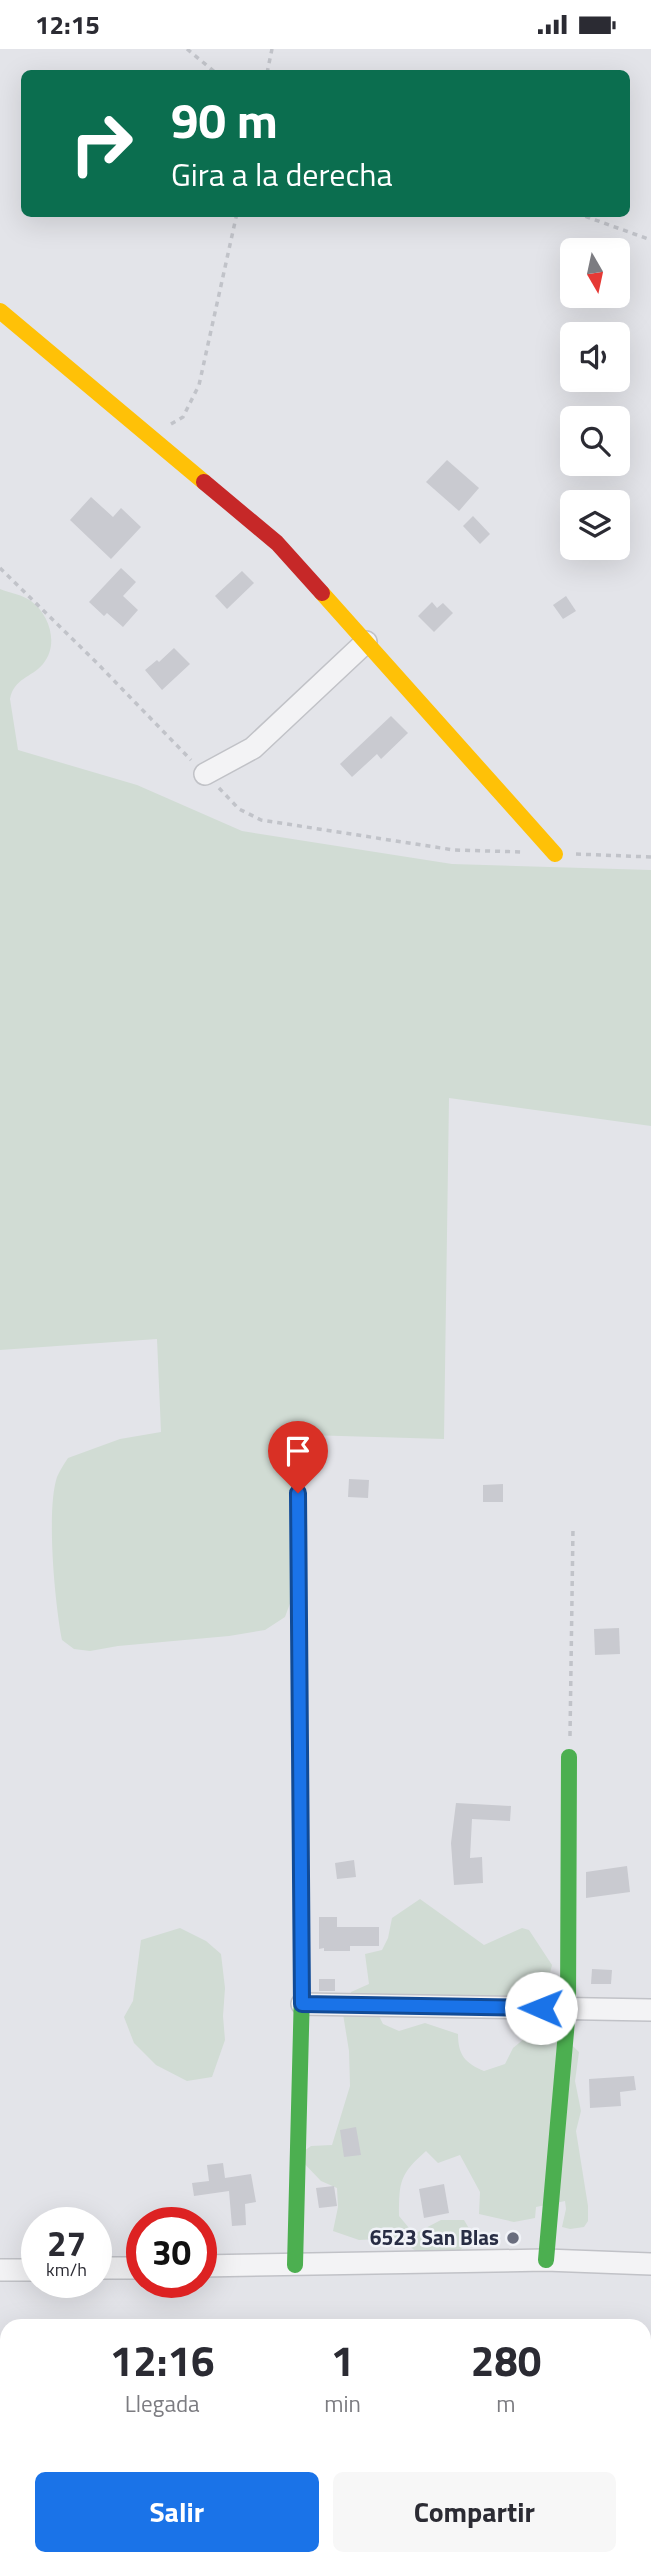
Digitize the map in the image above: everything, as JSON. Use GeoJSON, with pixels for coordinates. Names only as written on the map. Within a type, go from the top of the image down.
{"type":"FeatureCollection","features":[{"type":"Feature","properties":{"kind":"street"},"geometry":{"type":"LineString","coordinates":[[0,311],[277,543],[555,854]]}},
{"type":"Feature","properties":{"kind":"street"},"geometry":{"type":"LineString","coordinates":[[205,774],[253,748],[366,642]]}},
{"type":"Feature","properties":{"kind":"street"},"geometry":{"type":"LineString","coordinates":[[295,2265],[302,2004],[298,1493]]}},
{"type":"Feature","properties":{"kind":"street"},"geometry":{"type":"LineString","coordinates":[[545,2260],[568,2009],[569,1757]]}},
{"type":"Feature","properties":{"kind":"street"},"geometry":{"type":"LineString","coordinates":[[302,2004],[651,2010]]}},
{"type":"Feature","properties":{"kind":"street"},"geometry":{"type":"LineString","coordinates":[[217,2266],[545,2260],[651,2264]]}},
{"type":"Feature","properties":{"kind":"street"},"geometry":{"type":"LineString","coordinates":[[0,2270],[21,2270]]}},
{"type":"Feature","properties":{"kind":"path"},"geometry":{"type":"LineString","coordinates":[[187,49],[212,70]]}},
{"type":"Feature","properties":{"kind":"path"},"geometry":{"type":"LineString","coordinates":[[268,70],[272,49]]}},
{"type":"Feature","properties":{"kind":"path"},"geometry":{"type":"LineString","coordinates":[[149,436],[183,417],[199,385],[236,217]]}},
{"type":"Feature","properties":{"kind":"path"},"geometry":{"type":"LineString","coordinates":[[587,217],[651,240]]}},
{"type":"Feature","properties":{"kind":"path"},"geometry":{"type":"LineString","coordinates":[[0,568],[239,809],[261,820],[454,850],[651,857]]}},
{"type":"Feature","properties":{"kind":"path"},"geometry":{"type":"LineString","coordinates":[[569,1757],[573,1528]]}},
{"type":"Feature","properties":{"kind":"shaded area"},"geometry":{"type":"Polygon","coordinates":[[[0,589],[24,597],[38,607],[47,622],[51,639],[51,648],[43,664],[19,682],[12,692],[10,699],[18,750],[137,785],[242,831],[452,864],[651,870],[651,1126],[449,1098],[444,1439],[307,1435],[292,1598],[285,1617],[265,1630],[90,1651],[74,1649],[62,1640],[54,1582],[52,1534],[57,1477],[68,1458],[120,1439],[161,1432],[157,1339],[0,1350],[0,589]]]}},
{"type":"Feature","properties":{"kind":"shaded area"},"geometry":{"type":"Polygon","coordinates":[[[420,1899],[484,1945],[522,1928],[529,1930],[552,1965],[541,2007],[376,2010],[383,2024],[399,2031],[425,2023],[458,2034],[461,2053],[472,2065],[484,2071],[505,2064],[513,2048],[535,2030],[543,2033],[554,2028],[579,2052],[575,2081],[581,2111],[576,2131],[588,2206],[588,2221],[584,2227],[562,2227],[565,2201],[536,2207],[535,2218],[514,2222],[479,2214],[480,2192],[460,2155],[438,2163],[426,2151],[406,2172],[403,2179],[399,2216],[414,2234],[441,2220],[464,2220],[474,2237],[459,2251],[423,2256],[397,2238],[359,2240],[333,2231],[338,2207],[337,2188],[321,2181],[297,2156],[311,2146],[332,2145],[350,2086],[349,2051],[343,2014],[351,1992],[369,1984],[365,1954],[382,1950],[388,1938],[392,1918],[420,1899]]]}},
{"type":"Feature","properties":{"kind":"shaded area"},"geometry":{"type":"Polygon","coordinates":[[[180,1928],[206,1941],[221,1954],[225,1988],[225,2040],[212,2077],[187,2081],[156,2065],[134,2043],[124,2017],[133,2001],[141,1940],[180,1928]]]}},
{"type":"Feature","properties":{"kind":"building"},"geometry":{"type":"Polygon","coordinates":[[[447,460],[479,488],[459,511],[426,482],[447,460]]]}},
{"type":"Feature","properties":{"kind":"building"},"geometry":{"type":"Polygon","coordinates":[[[91,497],[113,517],[121,508],[141,527],[111,559],[70,520],[91,497]]]}},
{"type":"Feature","properties":{"kind":"building"},"geometry":{"type":"Polygon","coordinates":[[[473,516],[490,534],[480,544],[463,526],[473,516]]]}},
{"type":"Feature","properties":{"kind":"building"},"geometry":{"type":"Polygon","coordinates":[[[121,568],[136,582],[123,596],[138,610],[123,627],[107,613],[104,616],[89,602],[121,568]]]}},
{"type":"Feature","properties":{"kind":"building"},"geometry":{"type":"Polygon","coordinates":[[[242,571],[254,583],[227,609],[215,596],[242,571]]]}},
{"type":"Feature","properties":{"kind":"building"},"geometry":{"type":"Polygon","coordinates":[[[566,596],[576,611],[563,619],[553,605],[566,596]]]}},
{"type":"Feature","properties":{"kind":"building"},"geometry":{"type":"Polygon","coordinates":[[[432,602],[437,608],[443,603],[453,613],[434,632],[418,616],[432,602]]]}},
{"type":"Feature","properties":{"kind":"building"},"geometry":{"type":"Polygon","coordinates":[[[174,648],[190,664],[162,690],[145,670],[174,648]]]}},
{"type":"Feature","properties":{"kind":"building"},"geometry":{"type":"Polygon","coordinates":[[[391,716],[408,733],[381,759],[377,754],[352,777],[340,764],[391,716]]]}},
{"type":"Feature","properties":{"kind":"building"},"geometry":{"type":"Polygon","coordinates":[[[349,1479],[369,1480],[368,1498],[348,1497],[349,1479]]]}},
{"type":"Feature","properties":{"kind":"building"},"geometry":{"type":"Polygon","coordinates":[[[503,1484],[503,1502],[483,1502],[483,1485],[503,1484]]]}},
{"type":"Feature","properties":{"kind":"building"},"geometry":{"type":"Polygon","coordinates":[[[619,1628],[620,1654],[595,1655],[594,1629],[619,1628]]]}},
{"type":"Feature","properties":{"kind":"building"},"geometry":{"type":"Polygon","coordinates":[[[456,1803],[511,1806],[510,1821],[472,1819],[470,1858],[482,1857],[483,1883],[454,1885],[451,1843],[456,1803]]]}},
{"type":"Feature","properties":{"kind":"building"},"geometry":{"type":"Polygon","coordinates":[[[354,1860],[356,1877],[337,1879],[335,1863],[354,1860]]]}},
{"type":"Feature","properties":{"kind":"building"},"geometry":{"type":"Polygon","coordinates":[[[627,1866],[630,1892],[586,1898],[586,1872],[627,1866]]]}},
{"type":"Feature","properties":{"kind":"building"},"geometry":{"type":"Polygon","coordinates":[[[319,1917],[337,1917],[337,1927],[379,1927],[379,1946],[350,1946],[350,1951],[319,1949],[319,1917]]]}},
{"type":"Feature","properties":{"kind":"building"},"geometry":{"type":"Polygon","coordinates":[[[592,1969],[612,1970],[611,1984],[591,1984],[592,1969]]]}},
{"type":"Feature","properties":{"kind":"building"},"geometry":{"type":"Polygon","coordinates":[[[319,1979],[335,1979],[335,1991],[319,1991],[319,1979]]]}},
{"type":"Feature","properties":{"kind":"building"},"geometry":{"type":"Polygon","coordinates":[[[634,2076],[636,2090],[620,2092],[621,2106],[590,2108],[589,2079],[634,2076]]]}},
{"type":"Feature","properties":{"kind":"building"},"geometry":{"type":"Polygon","coordinates":[[[356,2127],[361,2155],[344,2157],[340,2130],[356,2127]]]}},
{"type":"Feature","properties":{"kind":"building"},"geometry":{"type":"Polygon","coordinates":[[[223,2163],[225,2178],[251,2174],[256,2202],[245,2204],[246,2225],[232,2226],[229,2191],[194,2196],[192,2183],[209,2181],[207,2165],[223,2163]]]}},
{"type":"Feature","properties":{"kind":"building"},"geometry":{"type":"Polygon","coordinates":[[[444,2184],[449,2213],[424,2218],[419,2189],[444,2184]]]}},
{"type":"Feature","properties":{"kind":"building"},"geometry":{"type":"Polygon","coordinates":[[[334,2186],[337,2206],[319,2208],[316,2188],[334,2186]]]}},
{"type":"Feature","properties":{"kind":"traffic: fast"},"geometry":{"type":"LineString","coordinates":[[295,2265],[302,1991],[298,1493]]}},
{"type":"Feature","properties":{"kind":"traffic: fast"},"geometry":{"type":"LineString","coordinates":[[546,2260],[568,2009],[569,1757]]}},
{"type":"Feature","properties":{"kind":"traffic: slow"},"geometry":{"type":"LineString","coordinates":[[0,311],[204,482]]}},
{"type":"Feature","properties":{"kind":"traffic: slow"},"geometry":{"type":"LineString","coordinates":[[322,593],[555,854]]}},
{"type":"Feature","properties":{"kind":"traffic: jam"},"geometry":{"type":"LineString","coordinates":[[204,482],[277,543],[322,593]]}},
{"type":"Feature","properties":{"kind":"place","name":"6523 San Blas"},"geometry":{"type":"Point","coordinates":[513,2238]}},
{"type":"Feature","properties":{"kind":"route"},"geometry":{"type":"LineString","coordinates":[[298,1493],[302,2004],[541,2008]]}}]}
